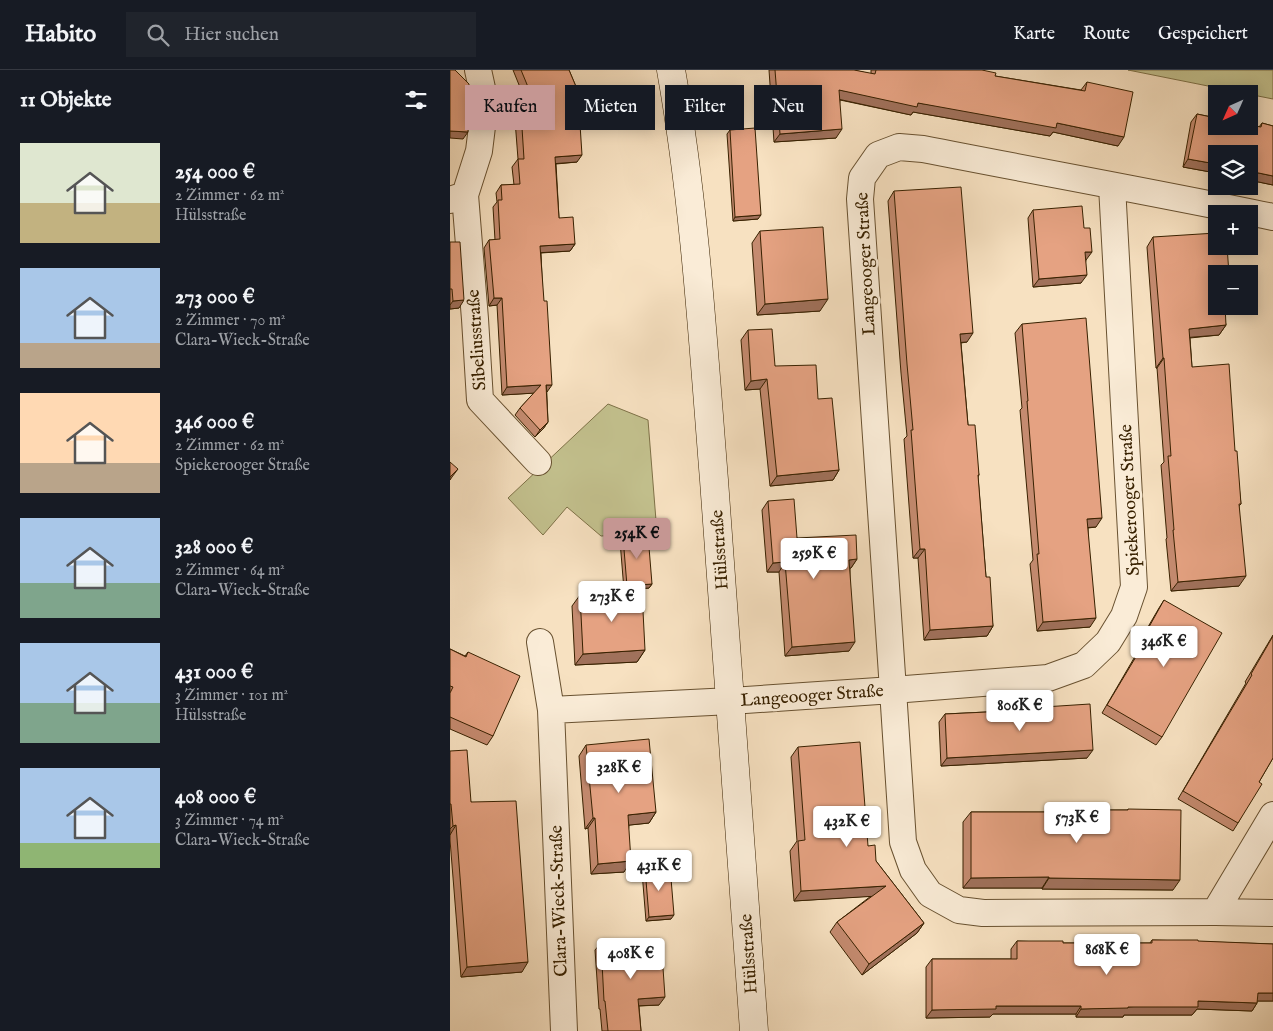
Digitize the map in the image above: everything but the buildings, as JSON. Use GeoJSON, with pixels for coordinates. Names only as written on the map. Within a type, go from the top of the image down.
{"type":"FeatureCollection","features":[{"type":"Feature","properties":{"kind":"street","name":"Sibeliusstraße"},"geometry":{"type":"LineString","coordinates":[[478,70],[485,102],[479,152],[457,197],[475,320],[480,400],[538,462]]}},
{"type":"Feature","properties":{"kind":"street","name":"Hülsstraße"},"geometry":{"type":"LineString","coordinates":[[671,70],[680,125],[696,257],[754,1031]]}},
{"type":"Feature","properties":{"kind":"street","name":"Langeooger Straße"},"geometry":{"type":"LineString","coordinates":[[1273,217],[923,149],[899,147],[878,155],[862,178],[860,200],[904,842],[913,870],[930,894],[959,910],[984,913],[1273,913]]}},
{"type":"Feature","properties":{"kind":"street","name":"Spiekerooger Straße"},"geometry":{"type":"LineString","coordinates":[[893,690],[1048,678],[1084,665],[1108,642],[1124,616],[1134,587],[1112,186]]}},
{"type":"Feature","properties":{"kind":"street","name":"Clara-Wieck-Straße"},"geometry":{"type":"LineString","coordinates":[[540,642],[551,710],[564,1031]]}},
{"type":"Feature","properties":{"kind":"street","name":"Langeooger Straße"},"geometry":{"type":"LineString","coordinates":[[730,701],[893,690]]}},
{"type":"Feature","properties":{"kind":"street"},"geometry":{"type":"LineString","coordinates":[[551,710],[730,701]]}},
{"type":"Feature","properties":{"kind":"street"},"geometry":{"type":"LineString","coordinates":[[1215,912],[1273,815]]}},
{"type":"Feature","properties":{"kind":"shaded area"},"geometry":{"type":"Polygon","coordinates":[[[1128,70],[1273,70],[1273,99],[1258,96],[1258,85],[1208,86],[1128,70]]]}},
{"type":"Feature","properties":{"kind":"shaded area"},"geometry":{"type":"Polygon","coordinates":[[[608,404],[648,420],[657,533],[601,536],[567,507],[543,535],[508,498],[608,404]]]}}]}
